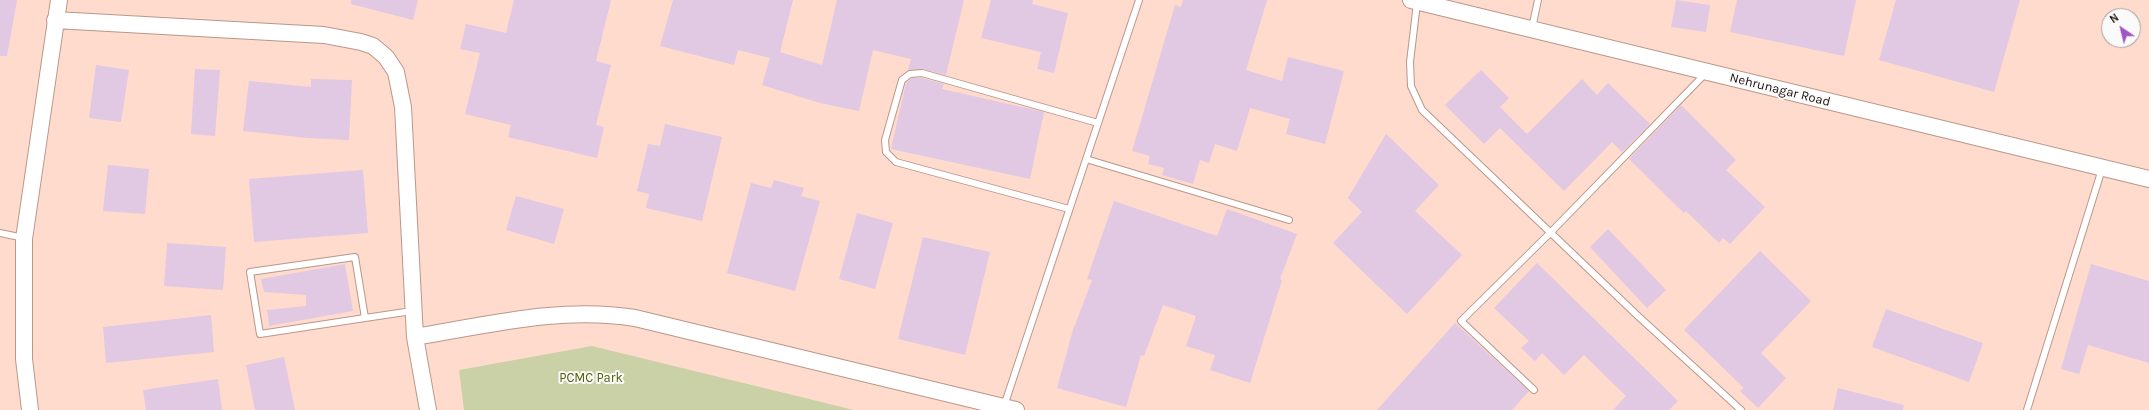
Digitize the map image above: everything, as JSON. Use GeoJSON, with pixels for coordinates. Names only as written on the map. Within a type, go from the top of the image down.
{"type":"FeatureCollection","features":[{"type":"Feature","properties":{"kind":"street"},"geometry":{"type":"LineString","coordinates":[[30,410],[24,359],[24,238],[59,0]]}},
{"type":"Feature","properties":{"kind":"street","name":"Nehrunagar Road"},"geometry":{"type":"LineString","coordinates":[[1414,1],[2149,179]]}},
{"type":"Feature","properties":{"kind":"street"},"geometry":{"type":"LineString","coordinates":[[55,20],[324,35],[373,46],[386,57],[396,72],[400,86],[415,337],[428,410]]}},
{"type":"Feature","properties":{"kind":"street"},"geometry":{"type":"LineString","coordinates":[[415,337],[555,314],[611,314],[635,318],[1010,409]]}},
{"type":"Feature","properties":{"kind":"lane"},"geometry":{"type":"LineString","coordinates":[[1010,409],[1069,209],[1139,0]]}},
{"type":"Feature","properties":{"kind":"lane"},"geometry":{"type":"LineString","coordinates":[[1532,30],[1538,0]]}},
{"type":"Feature","properties":{"kind":"lane"},"geometry":{"type":"LineString","coordinates":[[1414,1],[1410,62],[1411,86],[1422,110],[1550,233],[1741,410]]}},
{"type":"Feature","properties":{"kind":"lane"},"geometry":{"type":"LineString","coordinates":[[1534,390],[1461,321],[1550,233],[1707,72]]}},
{"type":"Feature","properties":{"kind":"lane"},"geometry":{"type":"LineString","coordinates":[[1069,209],[896,162],[886,152],[885,140],[902,80],[910,74],[922,73],[1098,123]]}},
{"type":"Feature","properties":{"kind":"lane"},"geometry":{"type":"LineString","coordinates":[[1086,159],[1289,220]]}},
{"type":"Feature","properties":{"kind":"lane"},"geometry":{"type":"LineString","coordinates":[[2027,410],[2103,168]]}},
{"type":"Feature","properties":{"kind":"lane"},"geometry":{"type":"LineString","coordinates":[[0,233],[24,238]]}},
{"type":"Feature","properties":{"kind":"lane"},"geometry":{"type":"LineString","coordinates":[[364,318],[355,257],[250,272],[260,334],[414,311]]}},
{"type":"Feature","properties":{"kind":"shaded area"},"geometry":{"type":"Polygon","coordinates":[[[0,0],[2149,0],[2149,410],[0,410],[0,0]]]}},
{"type":"Feature","properties":{"kind":"green space","name":"PCMC Park"},"geometry":{"type":"Polygon","coordinates":[[[592,346],[854,410],[464,410],[459,370],[592,346]]]}},
{"type":"Feature","properties":{"kind":"building"},"geometry":{"type":"Polygon","coordinates":[[[0,0],[17,0],[7,56],[0,56],[0,0]]]}},
{"type":"Feature","properties":{"kind":"building"},"geometry":{"type":"Polygon","coordinates":[[[351,0],[418,0],[413,20],[351,4],[351,0]]]}},
{"type":"Feature","properties":{"kind":"building"},"geometry":{"type":"Polygon","coordinates":[[[514,0],[611,0],[596,61],[611,65],[596,125],[604,127],[597,158],[508,137],[511,125],[465,114],[480,53],[460,49],[466,24],[506,33],[514,0]]]}},
{"type":"Feature","properties":{"kind":"building"},"geometry":{"type":"Polygon","coordinates":[[[673,0],[793,0],[780,52],[822,65],[837,0],[964,0],[946,75],[923,69],[908,70],[911,59],[873,50],[859,111],[820,103],[762,85],[770,58],[738,50],[734,65],[660,46],[673,0]]]}},
{"type":"Feature","properties":{"kind":"building"},"geometry":{"type":"Polygon","coordinates":[[[991,0],[1033,0],[1032,4],[1068,13],[1054,73],[1037,69],[1041,52],[981,38],[991,0]]]}},
{"type":"Feature","properties":{"kind":"building"},"geometry":{"type":"Polygon","coordinates":[[[1183,0],[1267,0],[1246,70],[1282,81],[1288,57],[1344,71],[1325,144],[1286,134],[1290,119],[1250,108],[1237,151],[1215,144],[1209,163],[1200,160],[1193,184],[1162,175],[1164,168],[1148,164],[1150,156],[1132,151],[1175,5],[1181,7],[1183,0]]]}},
{"type":"Feature","properties":{"kind":"building"},"geometry":{"type":"Polygon","coordinates":[[[1676,0],[1710,5],[1706,32],[1671,27],[1676,0]]]}},
{"type":"Feature","properties":{"kind":"building"},"geometry":{"type":"Polygon","coordinates":[[[1737,0],[1856,0],[1844,56],[1730,32],[1737,0]]]}},
{"type":"Feature","properties":{"kind":"building"},"geometry":{"type":"Polygon","coordinates":[[[1896,0],[2020,0],[1994,92],[1879,60],[1896,0]]]}},
{"type":"Feature","properties":{"kind":"building"},"geometry":{"type":"Polygon","coordinates":[[[96,65],[129,70],[121,122],[89,118],[96,65]]]}},
{"type":"Feature","properties":{"kind":"building"},"geometry":{"type":"Polygon","coordinates":[[[195,69],[220,70],[215,136],[191,134],[195,69]]]}},
{"type":"Feature","properties":{"kind":"building"},"geometry":{"type":"Polygon","coordinates":[[[1481,70],[1509,98],[1500,107],[1527,134],[1582,79],[1597,95],[1608,83],[1650,124],[1622,152],[1612,142],[1564,191],[1500,128],[1484,144],[1445,105],[1481,70]]]}},
{"type":"Feature","properties":{"kind":"building"},"geometry":{"type":"Polygon","coordinates":[[[912,78],[922,78],[944,84],[942,89],[1044,112],[1030,179],[891,149],[906,83],[912,78]]]}},
{"type":"Feature","properties":{"kind":"building"},"geometry":{"type":"Polygon","coordinates":[[[311,79],[352,80],[349,140],[308,138],[243,131],[249,81],[311,87],[311,79]]]}},
{"type":"Feature","properties":{"kind":"building"},"geometry":{"type":"Polygon","coordinates":[[[1681,105],[1736,160],[1726,170],[1765,207],[1730,244],[1723,238],[1719,243],[1686,211],[1684,213],[1629,159],[1681,105]]]}},
{"type":"Feature","properties":{"kind":"building"},"geometry":{"type":"Polygon","coordinates":[[[665,124],[722,137],[702,221],[646,208],[649,194],[637,191],[648,144],[660,146],[665,124]]]}},
{"type":"Feature","properties":{"kind":"building"},"geometry":{"type":"Polygon","coordinates":[[[1386,134],[1439,185],[1415,211],[1462,255],[1407,314],[1333,243],[1362,212],[1348,198],[1386,134]]]}},
{"type":"Feature","properties":{"kind":"building"},"geometry":{"type":"Polygon","coordinates":[[[108,165],[149,169],[145,214],[103,211],[108,165]]]}},
{"type":"Feature","properties":{"kind":"building"},"geometry":{"type":"Polygon","coordinates":[[[363,170],[368,233],[254,242],[249,179],[363,170]]]}},
{"type":"Feature","properties":{"kind":"building"},"geometry":{"type":"Polygon","coordinates":[[[774,180],[804,188],[801,196],[820,201],[795,291],[727,273],[751,183],[771,188],[774,180]]]}},
{"type":"Feature","properties":{"kind":"building"},"geometry":{"type":"Polygon","coordinates":[[[516,196],[564,209],[554,244],[506,230],[516,196]]]}},
{"type":"Feature","properties":{"kind":"building"},"geometry":{"type":"Polygon","coordinates":[[[1114,201],[1217,236],[1227,209],[1297,234],[1280,279],[1282,280],[1250,383],[1210,370],[1215,355],[1186,346],[1196,316],[1163,305],[1144,356],[1141,355],[1126,407],[1057,388],[1073,330],[1092,280],[1087,279],[1114,201]]]}},
{"type":"Feature","properties":{"kind":"building"},"geometry":{"type":"Polygon","coordinates":[[[857,213],[893,223],[875,289],[839,279],[857,213]]]}},
{"type":"Feature","properties":{"kind":"building"},"geometry":{"type":"Polygon","coordinates":[[[1608,229],[1666,290],[1647,308],[1590,247],[1608,229]]]}},
{"type":"Feature","properties":{"kind":"building"},"geometry":{"type":"Polygon","coordinates":[[[923,237],[990,252],[965,355],[898,339],[923,237]]]}},
{"type":"Feature","properties":{"kind":"building"},"geometry":{"type":"Polygon","coordinates":[[[167,243],[226,247],[223,290],[164,286],[167,243]]]}},
{"type":"Feature","properties":{"kind":"building"},"geometry":{"type":"Polygon","coordinates":[[[1760,251],[1811,301],[1761,353],[1786,378],[1758,408],[1740,391],[1744,388],[1684,330],[1760,251]]]}},
{"type":"Feature","properties":{"kind":"building"},"geometry":{"type":"Polygon","coordinates":[[[1537,263],[1678,401],[1669,410],[1613,410],[1626,396],[1584,355],[1564,375],[1542,353],[1535,361],[1521,348],[1529,341],[1494,308],[1537,263]]]}},
{"type":"Feature","properties":{"kind":"building"},"geometry":{"type":"Polygon","coordinates":[[[345,264],[353,311],[269,326],[267,310],[306,306],[306,295],[264,292],[261,279],[345,264]]]}},
{"type":"Feature","properties":{"kind":"building"},"geometry":{"type":"Polygon","coordinates":[[[2091,264],[2149,281],[2149,363],[2088,345],[2079,374],[2061,369],[2091,264]]]}},
{"type":"Feature","properties":{"kind":"building"},"geometry":{"type":"Polygon","coordinates":[[[1886,309],[1983,343],[1969,382],[1872,347],[1886,309]]]}},
{"type":"Feature","properties":{"kind":"building"},"geometry":{"type":"Polygon","coordinates":[[[211,315],[214,352],[106,363],[103,327],[211,315]]]}},
{"type":"Feature","properties":{"kind":"building"},"geometry":{"type":"Polygon","coordinates":[[[1455,323],[1529,391],[1512,410],[1377,410],[1455,323]]]}},
{"type":"Feature","properties":{"kind":"building"},"geometry":{"type":"Polygon","coordinates":[[[284,357],[295,410],[255,410],[246,365],[284,357]]]}},
{"type":"Feature","properties":{"kind":"building"},"geometry":{"type":"Polygon","coordinates":[[[218,379],[222,410],[146,410],[143,390],[218,379]]]}},
{"type":"Feature","properties":{"kind":"building"},"geometry":{"type":"Polygon","coordinates":[[[1838,388],[1904,405],[1903,410],[1833,410],[1838,388]]]}}]}
